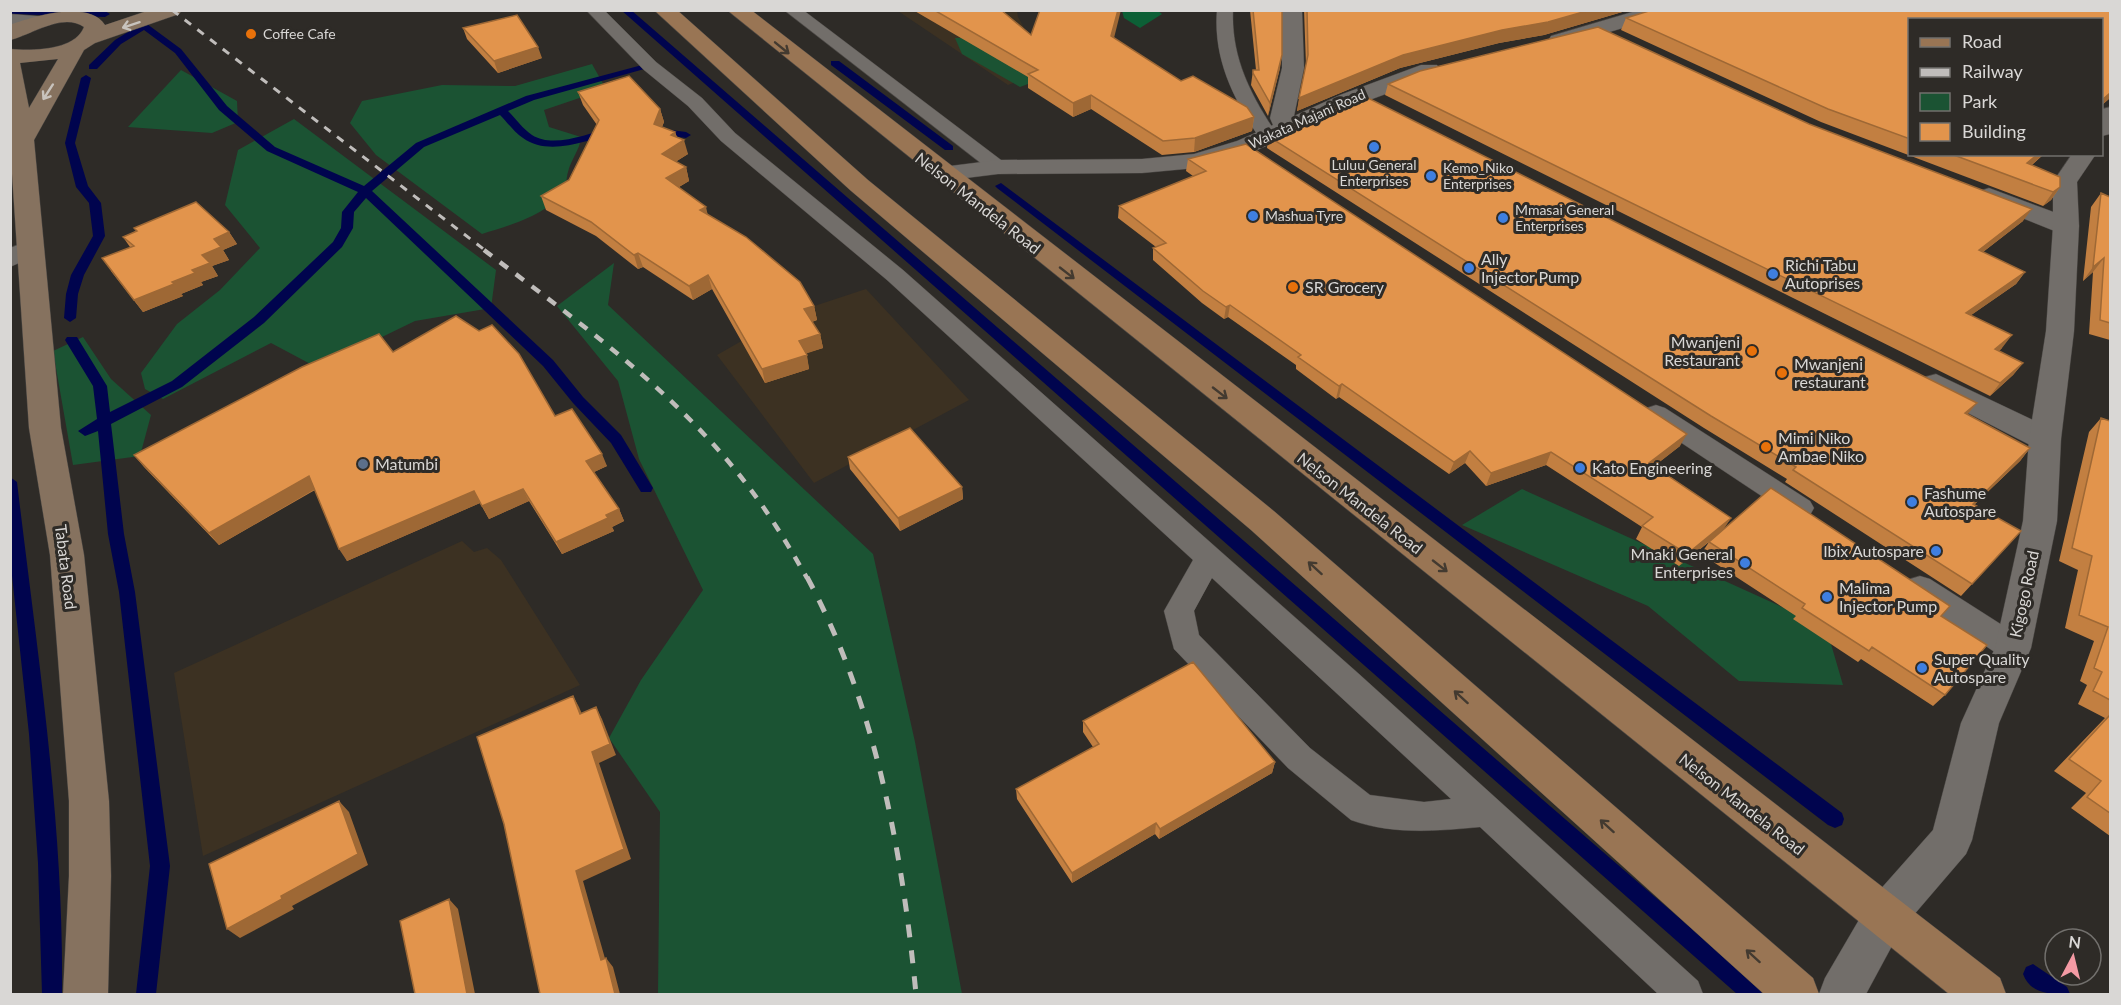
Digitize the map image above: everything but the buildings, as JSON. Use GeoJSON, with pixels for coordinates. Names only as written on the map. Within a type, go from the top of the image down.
{"type":"FeatureCollection","features":[{"type":"Feature","properties":{"kind":"main road"},"geometry":{"type":"LineString","coordinates":[[10,34],[43,21],[81,18],[123,10]]}},
{"type":"Feature","properties":{"kind":"main road"},"geometry":{"type":"LineString","coordinates":[[10,56],[48,55],[172,10]]}},
{"type":"Feature","properties":{"kind":"main road"},"geometry":{"type":"LineString","coordinates":[[664,10],[859,185],[1263,521],[1797,994]]}},
{"type":"Feature","properties":{"kind":"main road","name":"Nelson Mandela Road"},"geometry":{"type":"LineString","coordinates":[[737,10],[1984,994]]}},
{"type":"Feature","properties":{"kind":"main road"},"geometry":{"type":"LineString","coordinates":[[19,146],[44,97],[82,42],[94,34],[95,25],[81,18]]}},
{"type":"Feature","properties":{"kind":"main road","name":"Tabata Road"},"geometry":{"type":"LineString","coordinates":[[10,64],[19,146],[20,253],[45,428],[67,555],[89,801],[90,876],[85,994]]}},
{"type":"Feature","properties":{"kind":"street"},"geometry":{"type":"LineString","coordinates":[[1266,142],[1282,118],[1293,68],[1292,10]]}},
{"type":"Feature","properties":{"kind":"street"},"geometry":{"type":"LineString","coordinates":[[1538,45],[1664,10]]}},
{"type":"Feature","properties":{"kind":"street"},"geometry":{"type":"LineString","coordinates":[[10,20],[43,21]]}},
{"type":"Feature","properties":{"kind":"street"},"geometry":{"type":"LineString","coordinates":[[1597,30],[1629,45]]}},
{"type":"Feature","properties":{"kind":"street","name":"Wakata Majani Road"},"geometry":{"type":"LineString","coordinates":[[942,174],[998,166],[1142,166],[1196,161],[1266,142],[1361,95],[1409,75],[1454,64]]}},
{"type":"Feature","properties":{"kind":"street"},"geometry":{"type":"LineString","coordinates":[[1361,95],[1393,111]]}},
{"type":"Feature","properties":{"kind":"street","name":"Kigogo Road"},"geometry":{"type":"LineString","coordinates":[[1841,994],[1885,916],[1951,840],[1980,723],[2013,648],[2026,578],[2040,521],[2045,439],[2060,331],[2066,226],[2065,182],[2083,156]]}},
{"type":"Feature","properties":{"kind":"street"},"geometry":{"type":"LineString","coordinates":[[1966,188],[2066,226]]}},
{"type":"Feature","properties":{"kind":"street"},"geometry":{"type":"LineString","coordinates":[[1917,374],[2045,439]]}},
{"type":"Feature","properties":{"kind":"lane"},"geometry":{"type":"LineString","coordinates":[[594,10],[650,66],[694,102],[728,137],[894,274],[1209,558],[1685,994]]}},
{"type":"Feature","properties":{"kind":"lane"},"geometry":{"type":"LineString","coordinates":[[792,10],[998,166]]}},
{"type":"Feature","properties":{"kind":"lane"},"geometry":{"type":"LineString","coordinates":[[1225,10],[1223,24],[1228,61],[1241,96],[1266,142]]}},
{"type":"Feature","properties":{"kind":"lane"},"geometry":{"type":"LineString","coordinates":[[1635,400],[1824,524]]}},
{"type":"Feature","properties":{"kind":"lane"},"geometry":{"type":"LineString","coordinates":[[1209,558],[1179,611],[1185,640],[1299,758],[1363,809],[1424,817],[1487,812]]}},
{"type":"Feature","properties":{"kind":"lane"},"geometry":{"type":"LineString","coordinates":[[1904,576],[2013,648]]}},
{"type":"Feature","properties":{"kind":"shaded area"},"geometry":{"type":"Polygon","coordinates":[[[898,11],[1017,11],[1018,17],[1048,70],[1008,85],[898,11]]]}},
{"type":"Feature","properties":{"kind":"shaded area"},"geometry":{"type":"Polygon","coordinates":[[[866,289],[969,400],[814,483],[717,355],[787,315],[866,289]]]}},
{"type":"Feature","properties":{"kind":"shaded area"},"geometry":{"type":"Polygon","coordinates":[[[462,541],[474,552],[487,548],[501,560],[580,685],[203,856],[174,673],[462,541]]]}},
{"type":"Feature","properties":{"kind":"green space"},"geometry":{"type":"Polygon","coordinates":[[[1122,11],[1158,11],[1162,14],[1140,28],[1124,18],[1122,11]]]}},
{"type":"Feature","properties":{"kind":"green space"},"geometry":{"type":"Polygon","coordinates":[[[955,38],[965,38],[1065,70],[1020,87],[962,54],[955,38]]]}},
{"type":"Feature","properties":{"kind":"green space"},"geometry":{"type":"Polygon","coordinates":[[[592,64],[606,89],[544,110],[549,127],[581,137],[569,167],[564,190],[548,207],[538,213],[482,234],[376,155],[350,123],[362,101],[442,85],[515,86],[592,64]]]}},
{"type":"Feature","properties":{"kind":"green space"},"geometry":{"type":"Polygon","coordinates":[[[181,70],[237,101],[238,122],[212,133],[128,127],[181,70]]]}},
{"type":"Feature","properties":{"kind":"green space"},"geometry":{"type":"Polygon","coordinates":[[[294,119],[496,270],[491,308],[415,321],[318,368],[271,343],[163,399],[145,389],[141,373],[177,324],[220,290],[260,248],[225,205],[238,150],[294,119]]]}},
{"type":"Feature","properties":{"kind":"green space"},"geometry":{"type":"Polygon","coordinates":[[[614,263],[608,305],[873,554],[915,742],[962,994],[658,994],[660,812],[609,738],[641,680],[703,590],[639,459],[618,381],[557,306],[614,263]]]}},
{"type":"Feature","properties":{"kind":"green space"},"geometry":{"type":"Polygon","coordinates":[[[83,337],[111,379],[151,415],[140,456],[73,465],[53,351],[83,337]]]}},
{"type":"Feature","properties":{"kind":"green space"},"geometry":{"type":"Polygon","coordinates":[[[1522,489],[1826,627],[1843,685],[1739,681],[1648,606],[1462,525],[1522,489]]]}},
{"type":"Feature","properties":{"kind":"waterway"},"geometry":{"type":"LineString","coordinates":[[625,10],[1752,994]]}},
{"type":"Feature","properties":{"kind":"waterway"},"geometry":{"type":"LineString","coordinates":[[10,11],[105,14]]}},
{"type":"Feature","properties":{"kind":"waterway"},"geometry":{"type":"LineString","coordinates":[[93,67],[118,42],[144,26],[178,51],[223,108],[271,149],[365,191]]}},
{"type":"Feature","properties":{"kind":"waterway"},"geometry":{"type":"LineString","coordinates":[[835,63],[949,148]]}},
{"type":"Feature","properties":{"kind":"waterway"},"geometry":{"type":"LineString","coordinates":[[501,110],[530,98],[650,66]]}},
{"type":"Feature","properties":{"kind":"waterway"},"geometry":{"type":"LineString","coordinates":[[70,318],[70,306],[77,275],[99,236],[95,203],[82,187],[70,143],[86,78]]}},
{"type":"Feature","properties":{"kind":"waterway"},"geometry":{"type":"LineString","coordinates":[[365,191],[420,145],[501,110]]}},
{"type":"Feature","properties":{"kind":"waterway"},"geometry":{"type":"LineString","coordinates":[[501,110],[525,135],[547,143],[558,143],[611,131]]}},
{"type":"Feature","properties":{"kind":"waterway"},"geometry":{"type":"LineString","coordinates":[[656,131],[686,135]]}},
{"type":"Feature","properties":{"kind":"waterway"},"geometry":{"type":"LineString","coordinates":[[1001,186],[1835,819]]}},
{"type":"Feature","properties":{"kind":"waterway"},"geometry":{"type":"LineString","coordinates":[[104,421],[177,384],[259,320],[338,244],[347,228],[348,212],[365,191]]}},
{"type":"Feature","properties":{"kind":"waterway"},"geometry":{"type":"LineString","coordinates":[[365,191],[548,363],[578,400],[616,439],[646,488]]}},
{"type":"Feature","properties":{"kind":"waterway"},"geometry":{"type":"LineString","coordinates":[[72,340],[100,386],[104,421]]}},
{"type":"Feature","properties":{"kind":"waterway"},"geometry":{"type":"LineString","coordinates":[[85,431],[104,421]]}},
{"type":"Feature","properties":{"kind":"waterway"},"geometry":{"type":"LineString","coordinates":[[104,421],[116,534],[127,592],[160,866],[146,994]]}},
{"type":"Feature","properties":{"kind":"waterway"},"geometry":{"type":"LineString","coordinates":[[10,482],[38,734],[48,863],[52,994]]}},
{"type":"Feature","properties":{"kind":"waterway"},"geometry":{"type":"LineString","coordinates":[[2033,974],[2060,994]]}},
{"type":"Feature","properties":{"kind":"railway"},"geometry":{"type":"LineString","coordinates":[[172,10],[486,251]]}},
{"type":"Feature","properties":{"kind":"railway"},"geometry":{"type":"LineString","coordinates":[[484,250],[617,354],[680,410],[747,485],[807,578]]}},
{"type":"Feature","properties":{"kind":"railway"},"geometry":{"type":"LineString","coordinates":[[807,577],[831,626],[851,676],[882,780],[903,886],[916,994]]}},
{"type":"Feature","properties":{"kind":"place","name":"Coffee Cafe"},"geometry":{"type":"Point","coordinates":[251,34]}},
{"type":"Feature","properties":{"kind":"place","name":"Luluu General Enterprises"},"geometry":{"type":"Point","coordinates":[1374,147]}},
{"type":"Feature","properties":{"kind":"place","name":"Kemo_Niko Enterprises"},"geometry":{"type":"Point","coordinates":[1431,176]}},
{"type":"Feature","properties":{"kind":"place","name":"Mashua Tyre"},"geometry":{"type":"Point","coordinates":[1253,216]}},
{"type":"Feature","properties":{"kind":"place","name":"Mmasai General Enterprises"},"geometry":{"type":"Point","coordinates":[1503,218]}},
{"type":"Feature","properties":{"kind":"place","name":"Ally Injector Pump"},"geometry":{"type":"Point","coordinates":[1469,268]}},
{"type":"Feature","properties":{"kind":"place","name":"Richi Tabu Autoprises"},"geometry":{"type":"Point","coordinates":[1773,274]}},
{"type":"Feature","properties":{"kind":"place","name":"SR Grocery"},"geometry":{"type":"Point","coordinates":[1293,287]}},
{"type":"Feature","properties":{"kind":"place","name":"Mwanjeni Restaurant"},"geometry":{"type":"Point","coordinates":[1752,351]}},
{"type":"Feature","properties":{"kind":"place","name":"Mwanjeni restaurant"},"geometry":{"type":"Point","coordinates":[1782,373]}},
{"type":"Feature","properties":{"kind":"place","name":"Mimi Niko Ambae Niko"},"geometry":{"type":"Point","coordinates":[1766,447]}},
{"type":"Feature","properties":{"kind":"place","name":"Matumbi"},"geometry":{"type":"Point","coordinates":[363,464]}},
{"type":"Feature","properties":{"kind":"place","name":"Kato Engineering"},"geometry":{"type":"Point","coordinates":[1580,468]}},
{"type":"Feature","properties":{"kind":"place","name":"Fashume Autospare"},"geometry":{"type":"Point","coordinates":[1912,502]}},
{"type":"Feature","properties":{"kind":"place","name":"Ibix Autospare"},"geometry":{"type":"Point","coordinates":[1936,551]}},
{"type":"Feature","properties":{"kind":"place","name":"Mnaki General Enterprises"},"geometry":{"type":"Point","coordinates":[1745,563]}},
{"type":"Feature","properties":{"kind":"place","name":"Malima Injector Pump"},"geometry":{"type":"Point","coordinates":[1827,597]}},
{"type":"Feature","properties":{"kind":"place","name":"Super Quality Autospare"},"geometry":{"type":"Point","coordinates":[1922,668]}}]}
